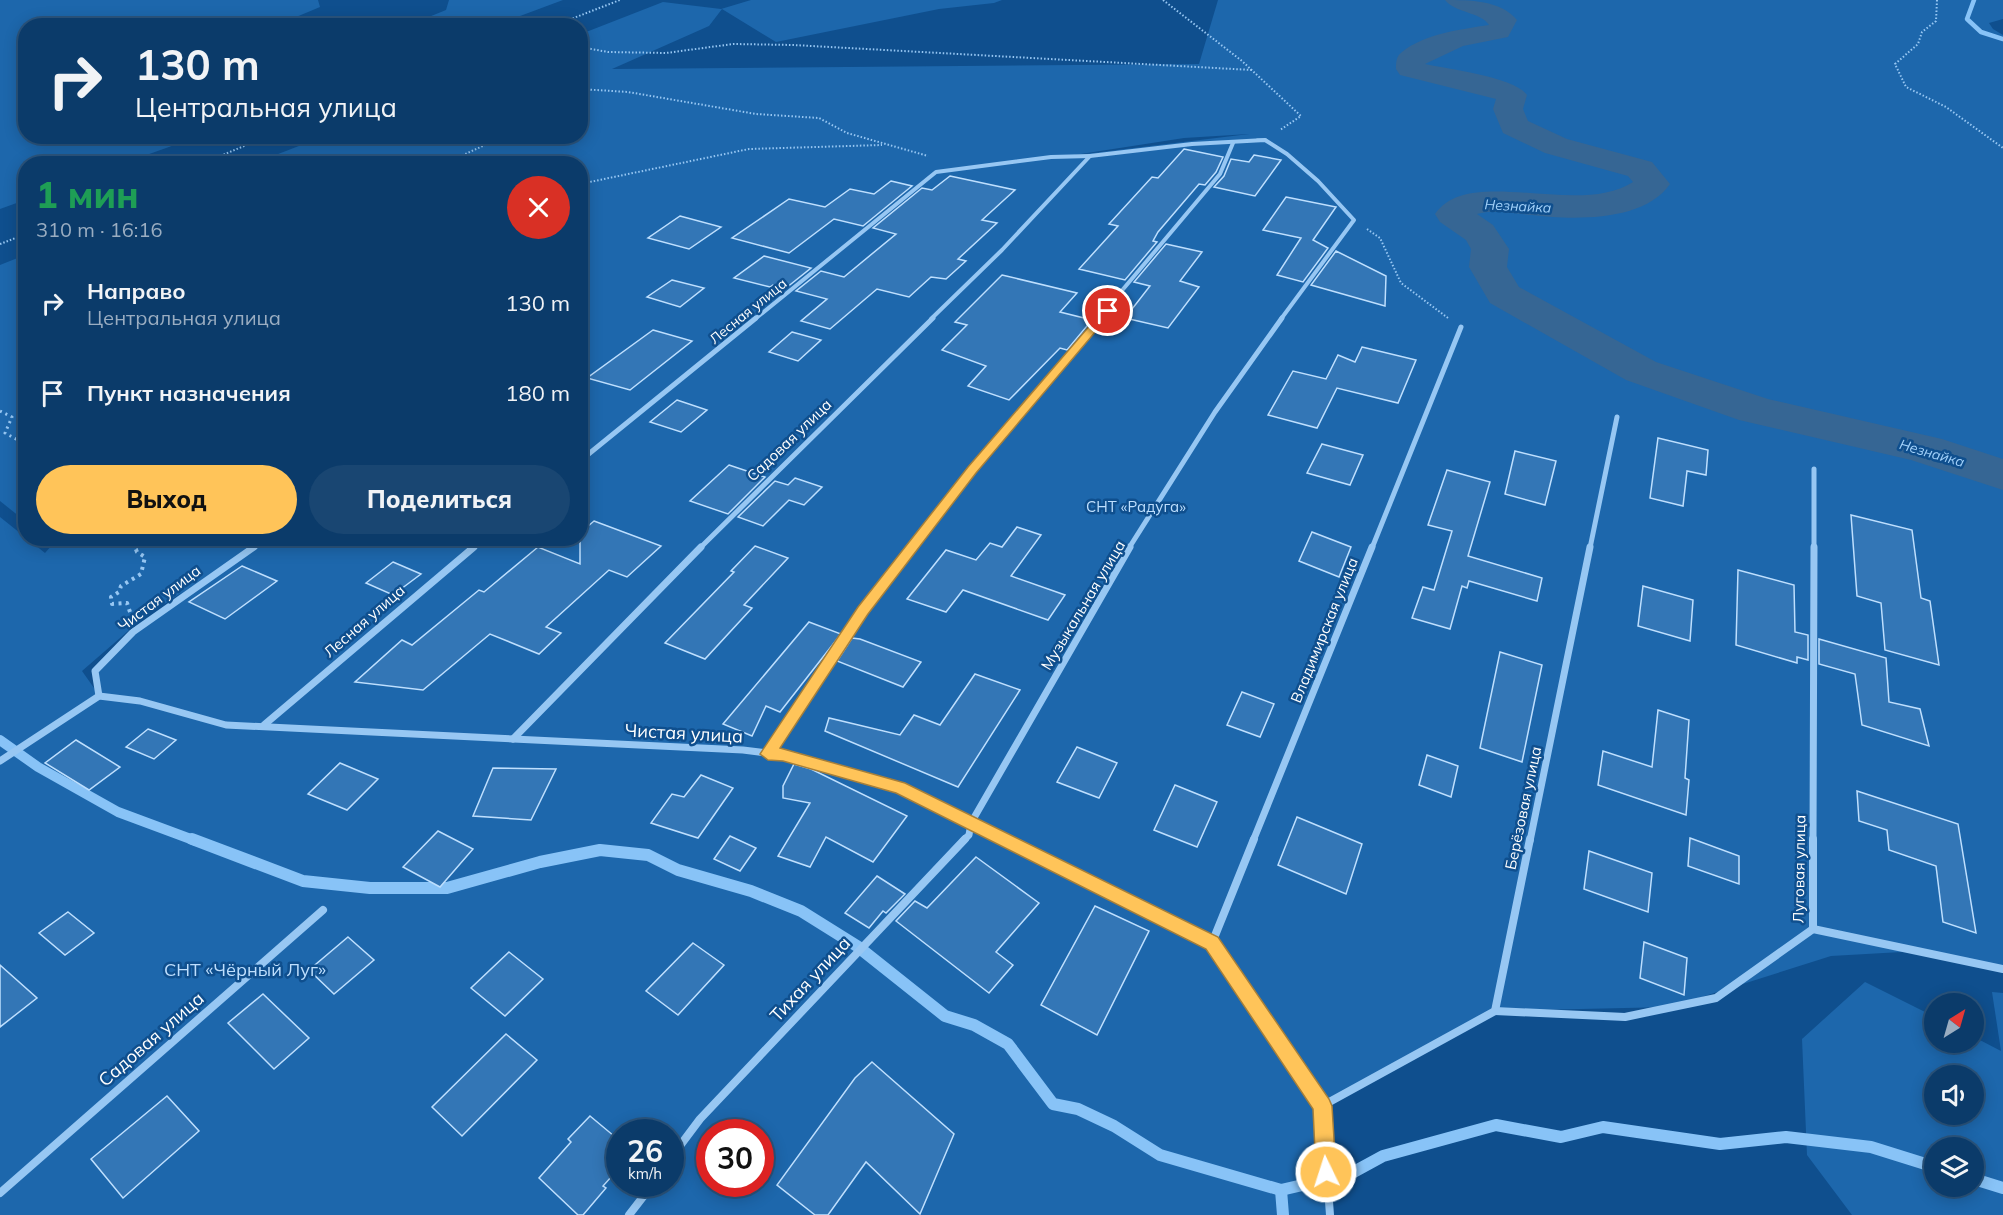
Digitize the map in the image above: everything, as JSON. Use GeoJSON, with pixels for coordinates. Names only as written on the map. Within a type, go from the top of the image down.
{"type":"FeatureCollection","features":[{"type":"Feature","properties":{"kind":"street"},"geometry":{"type":"LineString","coordinates":[[1090,156],[1192,144],[1265,140],[1287,154],[1318,181],[1353,220]]}},
{"type":"Feature","properties":{"kind":"street"},"geometry":{"type":"LineString","coordinates":[[768,754],[863,611],[972,470],[1220,174],[1233,143]]}},
{"type":"Feature","properties":{"kind":"street","name":"Садовая улица"},"geometry":{"type":"LineString","coordinates":[[513,739],[525,724],[778,469],[1002,250],[1090,156]]}},
{"type":"Feature","properties":{"kind":"street","name":"Лесная улица"},"geometry":{"type":"LineString","coordinates":[[588,455],[936,172],[1051,157],[1090,156]]}},
{"type":"Feature","properties":{"kind":"street","name":"Музыкальная улица"},"geometry":{"type":"LineString","coordinates":[[971,823],[1036,705],[1215,412],[1280,318],[1353,220]]}},
{"type":"Feature","properties":{"kind":"street","name":"Владимирская улица"},"geometry":{"type":"LineString","coordinates":[[1212,943],[1461,327]]}},
{"type":"Feature","properties":{"kind":"street","name":"Берёзовая улица"},"geometry":{"type":"LineString","coordinates":[[1495,1011],[1617,417]]}},
{"type":"Feature","properties":{"kind":"street","name":"Луговая улица"},"geometry":{"type":"LineString","coordinates":[[1495,1011],[1625,1017],[1716,998],[1813,929],[1814,469]]}},
{"type":"Feature","properties":{"kind":"street","name":"Чистая улица"},"geometry":{"type":"LineString","coordinates":[[255,546],[133,632],[95,671],[99,696],[140,701],[226,725],[264,725],[391,735],[743,750],[783,755],[900,788],[1212,943],[1322,1106],[1330,1215]]}},
{"type":"Feature","properties":{"kind":"street","name":"Лесная улица"},"geometry":{"type":"LineString","coordinates":[[264,725],[475,546]]}},
{"type":"Feature","properties":{"kind":"street"},"geometry":{"type":"LineString","coordinates":[[0,761],[99,696]]}},
{"type":"Feature","properties":{"kind":"street","name":"Тихая улица"},"geometry":{"type":"LineString","coordinates":[[684,1140],[700,1119],[969,835],[971,823]]}},
{"type":"Feature","properties":{"kind":"street","name":"Садовая улица"},"geometry":{"type":"LineString","coordinates":[[0,1193],[323,910]]}},
{"type":"Feature","properties":{"kind":"street"},"geometry":{"type":"LineString","coordinates":[[1813,929],[2003,969]]}},
{"type":"Feature","properties":{"kind":"street"},"geometry":{"type":"LineString","coordinates":[[1322,1106],[1495,1011]]}},
{"type":"Feature","properties":{"kind":"street"},"geometry":{"type":"LineString","coordinates":[[629,1215],[643,1197]]}},
{"type":"Feature","properties":{"kind":"path"},"geometry":{"type":"LineString","coordinates":[[574,18],[620,0]]}},
{"type":"Feature","properties":{"kind":"path"},"geometry":{"type":"LineString","coordinates":[[1163,0],[1252,70],[1301,116],[1265,140]]}},
{"type":"Feature","properties":{"kind":"path"},"geometry":{"type":"LineString","coordinates":[[1937,0],[1936,21],[1922,32],[1918,44],[1895,64],[1906,87],[1946,107],[2003,148]]}},
{"type":"Feature","properties":{"kind":"path"},"geometry":{"type":"LineString","coordinates":[[588,48],[608,52],[666,53],[733,44],[793,45],[1252,70]]}},
{"type":"Feature","properties":{"kind":"path"},"geometry":{"type":"LineString","coordinates":[[588,90],[627,92],[756,114],[819,118],[847,134],[929,157]]}},
{"type":"Feature","properties":{"kind":"path"},"geometry":{"type":"LineString","coordinates":[[220,156],[249,144]]}},
{"type":"Feature","properties":{"kind":"path"},"geometry":{"type":"LineString","coordinates":[[461,156],[487,144]]}},
{"type":"Feature","properties":{"kind":"path"},"geometry":{"type":"LineString","coordinates":[[588,182],[750,149],[886,145]]}},
{"type":"Feature","properties":{"kind":"path"},"geometry":{"type":"LineString","coordinates":[[1353,220],[1380,238],[1401,283],[1461,327]]}},
{"type":"Feature","properties":{"kind":"path"},"geometry":{"type":"LineString","coordinates":[[0,244],[18,237]]}},
{"type":"Feature","properties":{"kind":"path"},"geometry":{"type":"LineString","coordinates":[[0,411],[12,417],[5,433],[18,439]]}},
{"type":"Feature","properties":{"kind":"path"},"geometry":{"type":"LineString","coordinates":[[133,632],[130,626],[136,617],[128,610],[127,603],[112,604],[111,597],[119,592],[121,586],[141,574],[145,557],[137,552],[135,546]]}},
{"type":"Feature","properties":{"kind":"green space"},"geometry":{"type":"Polygon","coordinates":[[[0,0],[318,0],[320,7],[294,18],[18,18],[18,144],[177,144],[144,156],[18,156],[18,203],[0,209],[0,0]]]}},
{"type":"Feature","properties":{"kind":"green space"},"geometry":{"type":"Polygon","coordinates":[[[449,0],[563,0],[515,18],[426,18],[446,10],[449,0]]]}},
{"type":"Feature","properties":{"kind":"green space"},"geometry":{"type":"Polygon","coordinates":[[[751,0],[1002,0],[994,3],[939,9],[776,42],[722,9],[709,26],[612,69],[1199,64],[1218,0],[2003,0],[2003,19],[1989,23],[1993,29],[2003,35],[2003,968],[1919,951],[1831,956],[1670,1007],[1495,1011],[1322,1106],[1307,1085],[1324,1151],[1332,1215],[0,1215],[0,517],[18,531],[18,546],[36,546],[45,553],[51,546],[588,546],[588,156],[273,156],[304,144],[588,144],[588,31],[663,2],[721,9],[751,0]],[[1249,134],[1184,138],[1068,156],[1249,134]],[[184,591],[166,603],[128,619],[135,625],[82,671],[99,695],[95,671],[133,632],[184,591]]]}},
{"type":"Feature","properties":{"kind":"green space"},"geometry":{"type":"Polygon","coordinates":[[[18,258],[18,515],[0,501],[0,265],[18,258]]]}},
{"type":"Feature","properties":{"kind":"green space"},"geometry":{"type":"Polygon","coordinates":[[[1865,982],[1924,1012],[1924,1053],[1984,1053],[1984,1042],[2001,1051],[1992,992],[2003,993],[2003,1215],[1852,1215],[1807,1155],[1802,1039],[1865,982]]]}},
{"type":"Feature","properties":{"kind":"building"},"geometry":{"type":"Polygon","coordinates":[[[1184,149],[1223,157],[1216,172],[1205,185],[1199,184],[1158,232],[1153,241],[1157,242],[1125,280],[1079,269],[1118,226],[1109,224],[1152,177],[1158,178],[1184,149]]]}},
{"type":"Feature","properties":{"kind":"building"},"geometry":{"type":"Polygon","coordinates":[[[1254,155],[1281,160],[1255,196],[1214,187],[1224,176],[1231,159],[1249,162],[1254,155]]]}},
{"type":"Feature","properties":{"kind":"building"},"geometry":{"type":"Polygon","coordinates":[[[950,176],[1015,190],[982,220],[997,223],[958,259],[966,261],[946,279],[931,277],[909,297],[877,289],[830,329],[801,321],[827,299],[796,291],[821,271],[844,277],[896,234],[873,228],[922,188],[932,190],[950,176]]]}},
{"type":"Feature","properties":{"kind":"building"},"geometry":{"type":"Polygon","coordinates":[[[891,181],[912,186],[863,226],[834,219],[789,253],[732,238],[789,199],[825,207],[850,189],[874,194],[891,181]]]}},
{"type":"Feature","properties":{"kind":"building"},"geometry":{"type":"Polygon","coordinates":[[[1286,197],[1336,207],[1313,240],[1328,248],[1303,282],[1277,275],[1301,238],[1263,230],[1286,197]]]}},
{"type":"Feature","properties":{"kind":"building"},"geometry":{"type":"Polygon","coordinates":[[[680,216],[721,227],[689,249],[648,238],[680,216]]]}},
{"type":"Feature","properties":{"kind":"building"},"geometry":{"type":"Polygon","coordinates":[[[1166,244],[1202,252],[1180,281],[1199,287],[1168,328],[1125,318],[1150,286],[1134,282],[1166,244]]]}},
{"type":"Feature","properties":{"kind":"building"},"geometry":{"type":"Polygon","coordinates":[[[1336,251],[1386,276],[1385,306],[1311,285],[1336,251]]]}},
{"type":"Feature","properties":{"kind":"building"},"geometry":{"type":"Polygon","coordinates":[[[764,256],[811,268],[786,288],[773,285],[770,287],[734,278],[764,256]]]}},
{"type":"Feature","properties":{"kind":"building"},"geometry":{"type":"Polygon","coordinates":[[[1002,275],[1077,293],[1060,312],[1092,320],[1067,350],[1060,348],[1009,400],[968,386],[986,366],[942,350],[967,325],[955,322],[1002,275]]]}},
{"type":"Feature","properties":{"kind":"building"},"geometry":{"type":"Polygon","coordinates":[[[672,280],[704,288],[680,307],[647,297],[672,280]]]}},
{"type":"Feature","properties":{"kind":"building"},"geometry":{"type":"Polygon","coordinates":[[[653,330],[692,341],[630,390],[588,377],[653,330]]]}},
{"type":"Feature","properties":{"kind":"building"},"geometry":{"type":"Polygon","coordinates":[[[792,332],[821,340],[798,361],[769,352],[792,332]]]}},
{"type":"Feature","properties":{"kind":"building"},"geometry":{"type":"Polygon","coordinates":[[[1362,347],[1416,360],[1398,403],[1337,388],[1317,428],[1268,415],[1293,371],[1326,379],[1338,355],[1355,362],[1362,347]]]}},
{"type":"Feature","properties":{"kind":"building"},"geometry":{"type":"Polygon","coordinates":[[[677,400],[707,410],[681,432],[650,422],[677,400]]]}},
{"type":"Feature","properties":{"kind":"building"},"geometry":{"type":"Polygon","coordinates":[[[1658,438],[1708,450],[1706,475],[1687,471],[1683,506],[1650,498],[1658,438]]]}},
{"type":"Feature","properties":{"kind":"building"},"geometry":{"type":"Polygon","coordinates":[[[1322,444],[1363,455],[1350,485],[1307,473],[1322,444]]]}},
{"type":"Feature","properties":{"kind":"building"},"geometry":{"type":"Polygon","coordinates":[[[1515,451],[1556,461],[1545,505],[1505,494],[1515,451]]]}},
{"type":"Feature","properties":{"kind":"building"},"geometry":{"type":"Polygon","coordinates":[[[729,465],[765,477],[728,514],[690,501],[729,465]]]}},
{"type":"Feature","properties":{"kind":"building"},"geometry":{"type":"Polygon","coordinates":[[[1447,470],[1490,482],[1468,556],[1542,578],[1537,601],[1469,581],[1467,588],[1462,586],[1450,629],[1412,618],[1423,587],[1434,590],[1452,531],[1428,525],[1447,470]]]}},
{"type":"Feature","properties":{"kind":"building"},"geometry":{"type":"Polygon","coordinates":[[[795,478],[822,487],[804,505],[789,500],[763,526],[738,517],[775,481],[788,485],[795,478]]]}},
{"type":"Feature","properties":{"kind":"building"},"geometry":{"type":"Polygon","coordinates":[[[1851,515],[1912,530],[1921,598],[1930,601],[1939,665],[1885,650],[1881,603],[1857,596],[1851,515]]]}},
{"type":"Feature","properties":{"kind":"building"},"geometry":{"type":"Polygon","coordinates":[[[594,521],[661,546],[627,577],[609,570],[546,627],[561,633],[539,654],[490,634],[423,690],[355,682],[402,640],[412,645],[479,590],[484,592],[538,547],[580,564],[580,546],[588,546],[588,526],[594,521]]]}},
{"type":"Feature","properties":{"kind":"building"},"geometry":{"type":"Polygon","coordinates":[[[1017,527],[1041,535],[1011,576],[1065,595],[1048,620],[963,590],[946,612],[907,599],[946,550],[976,560],[990,543],[1002,547],[1017,527]]]}},
{"type":"Feature","properties":{"kind":"building"},"geometry":{"type":"Polygon","coordinates":[[[1312,532],[1351,547],[1339,577],[1299,561],[1312,532]]]}},
{"type":"Feature","properties":{"kind":"building"},"geometry":{"type":"Polygon","coordinates":[[[755,546],[788,558],[744,605],[752,608],[705,659],[665,643],[734,572],[731,571],[755,546]]]}},
{"type":"Feature","properties":{"kind":"building"},"geometry":{"type":"Polygon","coordinates":[[[393,562],[421,574],[393,595],[366,583],[393,562]]]}},
{"type":"Feature","properties":{"kind":"building"},"geometry":{"type":"Polygon","coordinates":[[[242,566],[277,581],[225,619],[189,602],[242,566]]]}},
{"type":"Feature","properties":{"kind":"building"},"geometry":{"type":"Polygon","coordinates":[[[1738,570],[1794,585],[1795,632],[1808,635],[1808,660],[1797,657],[1797,663],[1736,645],[1738,570]]]}},
{"type":"Feature","properties":{"kind":"building"},"geometry":{"type":"Polygon","coordinates":[[[1643,586],[1693,600],[1690,641],[1638,626],[1643,586]]]}},
{"type":"Feature","properties":{"kind":"building"},"geometry":{"type":"Polygon","coordinates":[[[809,622],[841,634],[780,712],[766,706],[752,736],[723,724],[809,622]]]}},
{"type":"Feature","properties":{"kind":"building"},"geometry":{"type":"Polygon","coordinates":[[[852,638],[921,662],[903,687],[837,661],[852,638]]]}},
{"type":"Feature","properties":{"kind":"building"},"geometry":{"type":"Polygon","coordinates":[[[1819,639],[1886,658],[1889,702],[1920,709],[1929,746],[1862,725],[1855,674],[1819,664],[1819,639]]]}},
{"type":"Feature","properties":{"kind":"building"},"geometry":{"type":"Polygon","coordinates":[[[1500,652],[1542,665],[1522,762],[1480,748],[1500,652]]]}},
{"type":"Feature","properties":{"kind":"building"},"geometry":{"type":"Polygon","coordinates":[[[975,674],[1020,690],[958,787],[825,731],[829,718],[900,735],[914,715],[940,725],[975,674]]]}},
{"type":"Feature","properties":{"kind":"building"},"geometry":{"type":"Polygon","coordinates":[[[1242,692],[1274,704],[1260,737],[1227,725],[1242,692]]]}},
{"type":"Feature","properties":{"kind":"building"},"geometry":{"type":"Polygon","coordinates":[[[1658,710],[1689,720],[1685,778],[1689,780],[1686,815],[1598,785],[1603,751],[1652,767],[1658,710]]]}},
{"type":"Feature","properties":{"kind":"building"},"geometry":{"type":"Polygon","coordinates":[[[148,729],[176,740],[154,759],[126,747],[148,729]]]}},
{"type":"Feature","properties":{"kind":"building"},"geometry":{"type":"Polygon","coordinates":[[[76,740],[120,767],[89,790],[45,763],[76,740]]]}},
{"type":"Feature","properties":{"kind":"building"},"geometry":{"type":"Polygon","coordinates":[[[1077,747],[1117,763],[1099,798],[1057,782],[1077,747]]]}},
{"type":"Feature","properties":{"kind":"building"},"geometry":{"type":"Polygon","coordinates":[[[1427,755],[1458,766],[1451,797],[1419,785],[1427,755]]]}},
{"type":"Feature","properties":{"kind":"building"},"geometry":{"type":"Polygon","coordinates":[[[340,763],[378,779],[347,810],[308,794],[340,763]]]}},
{"type":"Feature","properties":{"kind":"building"},"geometry":{"type":"Polygon","coordinates":[[[794,764],[811,769],[907,816],[873,862],[826,837],[810,867],[778,856],[810,803],[783,798],[783,786],[794,764]]]}},
{"type":"Feature","properties":{"kind":"building"},"geometry":{"type":"Polygon","coordinates":[[[493,768],[556,769],[531,820],[473,816],[493,768]]]}},
{"type":"Feature","properties":{"kind":"building"},"geometry":{"type":"Polygon","coordinates":[[[701,775],[733,788],[698,838],[651,823],[672,794],[684,797],[701,775]]]}},
{"type":"Feature","properties":{"kind":"building"},"geometry":{"type":"Polygon","coordinates":[[[1175,785],[1217,802],[1197,847],[1154,830],[1175,785]]]}},
{"type":"Feature","properties":{"kind":"building"},"geometry":{"type":"Polygon","coordinates":[[[1857,791],[1958,824],[1976,933],[1943,922],[1936,866],[1889,850],[1887,830],[1859,821],[1857,791]]]}},
{"type":"Feature","properties":{"kind":"building"},"geometry":{"type":"Polygon","coordinates":[[[1297,817],[1362,844],[1346,894],[1278,865],[1297,817]]]}},
{"type":"Feature","properties":{"kind":"building"},"geometry":{"type":"Polygon","coordinates":[[[438,831],[473,849],[440,887],[403,867],[438,831]]]}},
{"type":"Feature","properties":{"kind":"building"},"geometry":{"type":"Polygon","coordinates":[[[730,836],[756,848],[740,871],[714,859],[730,836]]]}},
{"type":"Feature","properties":{"kind":"building"},"geometry":{"type":"Polygon","coordinates":[[[1690,838],[1739,856],[1739,884],[1688,866],[1690,838]]]}},
{"type":"Feature","properties":{"kind":"building"},"geometry":{"type":"Polygon","coordinates":[[[1589,851],[1652,873],[1648,912],[1584,889],[1589,851]]]}},
{"type":"Feature","properties":{"kind":"building"},"geometry":{"type":"Polygon","coordinates":[[[976,857],[1039,903],[996,952],[1013,965],[989,993],[896,921],[915,901],[927,908],[976,857]]]}},
{"type":"Feature","properties":{"kind":"building"},"geometry":{"type":"Polygon","coordinates":[[[877,876],[905,894],[886,913],[883,911],[869,928],[845,913],[877,876]]]}},
{"type":"Feature","properties":{"kind":"building"},"geometry":{"type":"Polygon","coordinates":[[[1095,906],[1149,931],[1097,1035],[1041,1005],[1095,906]]]}},
{"type":"Feature","properties":{"kind":"building"},"geometry":{"type":"Polygon","coordinates":[[[68,912],[94,933],[65,955],[39,933],[68,912]]]}},
{"type":"Feature","properties":{"kind":"building"},"geometry":{"type":"Polygon","coordinates":[[[348,937],[374,960],[334,994],[309,970],[348,937]]]}},
{"type":"Feature","properties":{"kind":"building"},"geometry":{"type":"Polygon","coordinates":[[[1644,942],[1687,958],[1684,995],[1640,978],[1644,942]]]}},
{"type":"Feature","properties":{"kind":"building"},"geometry":{"type":"Polygon","coordinates":[[[693,943],[724,965],[678,1015],[646,991],[693,943]]]}},
{"type":"Feature","properties":{"kind":"building"},"geometry":{"type":"Polygon","coordinates":[[[509,952],[543,979],[505,1016],[471,988],[509,952]]]}},
{"type":"Feature","properties":{"kind":"building"},"geometry":{"type":"Polygon","coordinates":[[[0,965],[37,998],[0,1027],[0,965]]]}},
{"type":"Feature","properties":{"kind":"building"},"geometry":{"type":"Polygon","coordinates":[[[263,994],[309,1038],[274,1069],[228,1023],[263,994]]]}},
{"type":"Feature","properties":{"kind":"building"},"geometry":{"type":"Polygon","coordinates":[[[506,1034],[537,1060],[462,1136],[432,1107],[506,1034]]]}},
{"type":"Feature","properties":{"kind":"building"},"geometry":{"type":"Polygon","coordinates":[[[872,1062],[954,1134],[920,1214],[866,1162],[828,1215],[815,1215],[777,1185],[855,1078],[872,1062]]]}},
{"type":"Feature","properties":{"kind":"building"},"geometry":{"type":"Polygon","coordinates":[[[167,1096],[199,1131],[123,1198],[91,1159],[167,1096]]]}},
{"type":"Feature","properties":{"kind":"building"},"geometry":{"type":"Polygon","coordinates":[[[590,1116],[606,1129],[606,1183],[603,1186],[606,1188],[583,1215],[578,1215],[539,1178],[571,1142],[568,1139],[590,1116]]]}},
{"type":"Feature","properties":{"kind":"waterway","name":"Незнайка"},"geometry":{"type":"LineString","coordinates":[[1458,0],[1477,6],[1504,20],[1499,31],[1464,38],[1432,48],[1411,58],[1410,69],[1482,85],[1512,95],[1508,109],[1514,126],[1556,146],[1640,169],[1653,184],[1638,194],[1605,205],[1569,208],[1486,202],[1474,203],[1453,214],[1480,233],[1490,249],[1488,267],[1504,295],[1641,371],[1755,410],[1925,449],[2003,475]]}},
{"type":"Feature","properties":{"kind":"waterway"},"geometry":{"type":"LineString","coordinates":[[1974,0],[1967,19],[1981,32],[2003,39]]}},
{"type":"Feature","properties":{"kind":"waterway"},"geometry":{"type":"LineString","coordinates":[[0,740],[38,767],[118,812],[196,841]]}},
{"type":"Feature","properties":{"kind":"waterway"},"geometry":{"type":"LineString","coordinates":[[192,839],[303,881],[370,888],[447,888],[540,862],[600,850],[648,855],[678,870],[751,891],[801,911],[857,946],[945,1016],[974,1025],[1008,1044],[1053,1104],[1078,1109],[1114,1126],[1160,1155],[1281,1190]]}},
{"type":"Feature","properties":{"kind":"waterway"},"geometry":{"type":"LineString","coordinates":[[1281,1190],[1350,1174],[1383,1156],[1496,1125],[1561,1137],[1603,1127],[1720,1144],[1786,1137],[1871,1147],[1924,1164]]}},
{"type":"Feature","properties":{"kind":"waterway"},"geometry":{"type":"LineString","coordinates":[[1984,1182],[2003,1188]]}},
{"type":"Feature","properties":{"kind":"waterway"},"geometry":{"type":"LineString","coordinates":[[1281,1190],[1283,1215]]}},
{"type":"Feature","properties":{"kind":"route"},"geometry":{"type":"LineString","coordinates":[[1108,311],[972,470],[863,611],[768,754],[783,755],[900,788],[1212,943],[1322,1106],[1326,1172]]}},
{"type":"Feature","properties":{"kind":"park label","name":"СНТ «Радуга»"},"geometry":{"type":"Point","coordinates":[1136,506]}},
{"type":"Feature","properties":{"kind":"park label","name":"СНТ «Чёрный Луг»"},"geometry":{"type":"Point","coordinates":[245,969]}}]}
